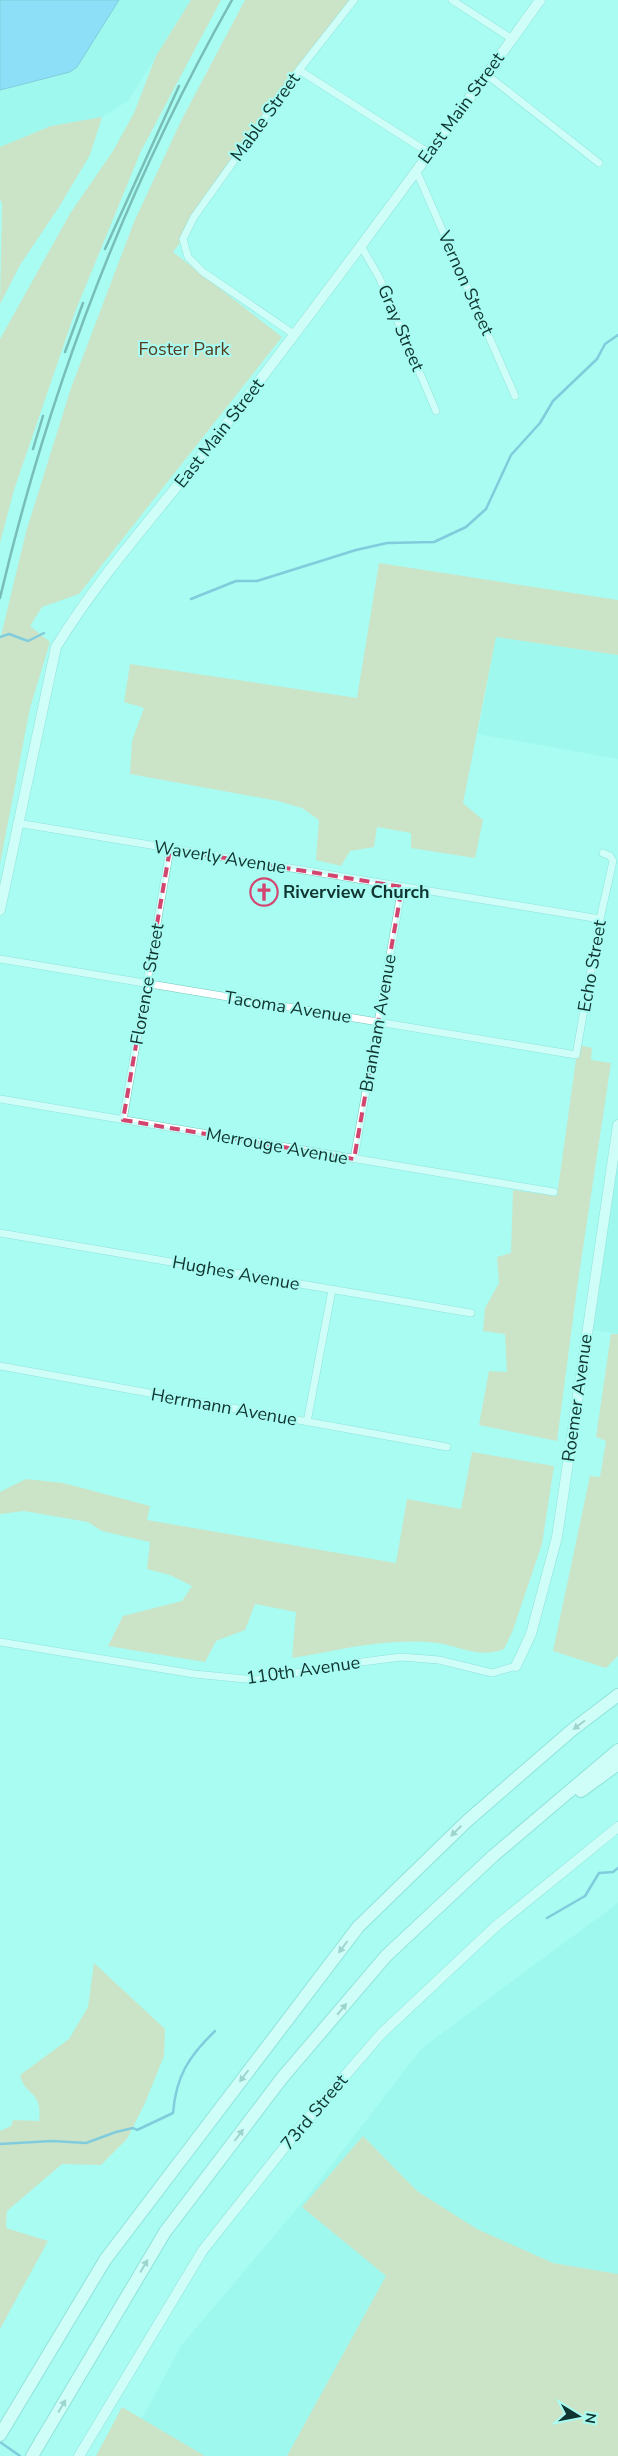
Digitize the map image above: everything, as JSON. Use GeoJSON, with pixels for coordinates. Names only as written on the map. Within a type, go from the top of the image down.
{"type":"FeatureCollection","features":[{"type":"Feature","properties":{"kind":"highway"},"geometry":{"type":"LineString","coordinates":[[0,2436],[105,2260],[358,1927],[467,1821],[572,1730],[618,1695]]}},
{"type":"Feature","properties":{"kind":"highway"},"geometry":{"type":"LineString","coordinates":[[35,2452],[165,2232],[276,2086],[386,1956],[493,1856],[618,1750]]}},
{"type":"Feature","properties":{"kind":"highway"},"geometry":{"type":"LineString","coordinates":[[493,1856],[618,1764]]}},
{"type":"Feature","properties":{"kind":"street","name":"Mable Street"},"geometry":{"type":"LineString","coordinates":[[295,335],[203,272],[188,257],[183,239],[194,217],[299,70],[354,0]]}},
{"type":"Feature","properties":{"kind":"street"},"geometry":{"type":"LineString","coordinates":[[452,0],[512,39]]}},
{"type":"Feature","properties":{"kind":"street","name":"East Main Street"},"geometry":{"type":"LineString","coordinates":[[0,910],[56,647],[78,611],[215,440],[295,335],[540,0]]}},
{"type":"Feature","properties":{"kind":"street"},"geometry":{"type":"LineString","coordinates":[[299,70],[429,153]]}},
{"type":"Feature","properties":{"kind":"street"},"geometry":{"type":"LineString","coordinates":[[486,74],[598,164]]}},
{"type":"Feature","properties":{"kind":"street","name":"Vernon Street"},"geometry":{"type":"LineString","coordinates":[[416,170],[515,396]]}},
{"type":"Feature","properties":{"kind":"street","name":"Gray Street"},"geometry":{"type":"LineString","coordinates":[[361,246],[379,277],[436,411]]}},
{"type":"Feature","properties":{"kind":"street","name":"Waverly Avenue"},"geometry":{"type":"LineString","coordinates":[[17,823],[600,919]]}},
{"type":"Feature","properties":{"kind":"street","name":"Florence Street"},"geometry":{"type":"LineString","coordinates":[[123,1120],[170,849]]}},
{"type":"Feature","properties":{"kind":"street","name":"Echo Street"},"geometry":{"type":"LineString","coordinates":[[576,1055],[600,919],[613,861],[610,856],[603,853]]}},
{"type":"Feature","properties":{"kind":"street","name":"Branham Avenue"},"geometry":{"type":"LineString","coordinates":[[354,1159],[402,887]]}},
{"type":"Feature","properties":{"kind":"street","name":"Tacoma Avenue"},"geometry":{"type":"LineString","coordinates":[[0,959],[576,1055]]}},
{"type":"Feature","properties":{"kind":"street","name":"Merrouge Avenue"},"geometry":{"type":"LineString","coordinates":[[0,1100],[554,1192]]}},
{"type":"Feature","properties":{"kind":"street","name":"Roemer Avenue"},"geometry":{"type":"LineString","coordinates":[[516,1666],[531,1634],[557,1537],[618,1125]]}},
{"type":"Feature","properties":{"kind":"street","name":"Hughes Avenue"},"geometry":{"type":"LineString","coordinates":[[0,1233],[471,1313]]}},
{"type":"Feature","properties":{"kind":"street"},"geometry":{"type":"LineString","coordinates":[[307,1422],[332,1290]]}},
{"type":"Feature","properties":{"kind":"street","name":"Herrmann Avenue"},"geometry":{"type":"LineString","coordinates":[[0,1366],[447,1447]]}},
{"type":"Feature","properties":{"kind":"street","name":"110th Avenue"},"geometry":{"type":"LineString","coordinates":[[0,1642],[194,1674],[256,1680],[346,1664],[401,1658],[439,1660],[492,1673],[516,1666]]}},
{"type":"Feature","properties":{"kind":"street","name":"73rd Street"},"geometry":{"type":"LineString","coordinates":[[79,2456],[203,2250],[299,2129],[380,2034],[495,1927],[618,1828]]}},
{"type":"Feature","properties":{"kind":"highlighted area"},"geometry":{"type":"Polygon","coordinates":[[[170,849],[402,887],[354,1159],[123,1120],[170,849]]]}},
{"type":"Feature","properties":{"kind":"shaded area"},"geometry":{"type":"Polygon","coordinates":[[[0,0],[191,0],[129,100],[102,117],[51,126],[0,147],[0,0]]]}},
{"type":"Feature","properties":{"kind":"shaded area"},"geometry":{"type":"Polygon","coordinates":[[[0,0],[119,0],[77,67],[70,72],[0,90],[0,0]]]}},
{"type":"Feature","properties":{"kind":"shaded area"},"geometry":{"type":"Polygon","coordinates":[[[496,637],[618,655],[618,759],[478,734],[496,637]]]}},
{"type":"Feature","properties":{"kind":"shaded area"},"geometry":{"type":"Polygon","coordinates":[[[618,1125],[618,1334],[587,1329],[618,1125]]]}},
{"type":"Feature","properties":{"kind":"shaded area"},"geometry":{"type":"Polygon","coordinates":[[[618,1903],[618,2456],[122,2456],[181,2346],[306,2198],[422,2048],[618,1903]]]}},
{"type":"Feature","properties":{"kind":"green space"},"geometry":{"type":"Polygon","coordinates":[[[191,0],[221,0],[141,151],[75,312],[14,490],[0,543],[0,339],[71,212],[113,151],[134,113],[156,56],[191,0]]]}},
{"type":"Feature","properties":{"kind":"green space","name":"Foster Park"},"geometry":{"type":"Polygon","coordinates":[[[245,0],[354,0],[194,217],[183,239],[173,252],[282,337],[79,594],[42,607],[30,626],[50,642],[30,708],[0,864],[0,640],[26,532],[71,388],[134,222],[182,119],[245,0]]]}},
{"type":"Feature","properties":{"kind":"green space"},"geometry":{"type":"Polygon","coordinates":[[[102,117],[90,155],[59,207],[20,265],[0,304],[2,204],[0,199],[0,147],[51,126],[102,117]]]}},
{"type":"Feature","properties":{"kind":"green space"},"geometry":{"type":"Polygon","coordinates":[[[379,563],[618,600],[618,655],[496,637],[463,803],[483,820],[475,858],[411,848],[411,833],[377,827],[374,847],[350,851],[341,866],[316,860],[319,820],[302,808],[278,801],[130,774],[132,741],[144,708],[124,702],[130,664],[357,698],[379,563]]]}},
{"type":"Feature","properties":{"kind":"green space"},"geometry":{"type":"Polygon","coordinates":[[[578,1045],[592,1048],[591,1060],[611,1063],[577,1288],[557,1441],[479,1425],[489,1371],[507,1372],[505,1334],[483,1331],[485,1308],[499,1283],[497,1257],[511,1253],[513,1190],[557,1196],[578,1045]]]}},
{"type":"Feature","properties":{"kind":"green space"},"geometry":{"type":"Polygon","coordinates":[[[611,1334],[618,1334],[618,1656],[606,1668],[553,1651],[590,1476],[600,1477],[606,1441],[596,1437],[611,1334]]]}},
{"type":"Feature","properties":{"kind":"green space"},"geometry":{"type":"Polygon","coordinates":[[[472,1452],[554,1466],[542,1544],[513,1630],[504,1649],[495,1652],[470,1651],[437,1643],[400,1642],[364,1645],[292,1658],[296,1612],[255,1604],[245,1630],[216,1641],[205,1662],[108,1646],[123,1616],[182,1601],[192,1586],[170,1575],[147,1569],[150,1542],[102,1531],[88,1522],[24,1511],[0,1514],[0,1492],[26,1479],[63,1483],[150,1506],[147,1520],[396,1563],[407,1499],[461,1509],[472,1452]]]}},
{"type":"Feature","properties":{"kind":"green space"},"geometry":{"type":"Polygon","coordinates":[[[94,1963],[165,2029],[164,2056],[145,2103],[127,2139],[101,2165],[62,2164],[7,2211],[6,2228],[48,2241],[0,2329],[0,2131],[11,2126],[13,2120],[39,2121],[40,2111],[36,2099],[22,2082],[20,2075],[69,2039],[88,2007],[94,1963]]]}},
{"type":"Feature","properties":{"kind":"green space"},"geometry":{"type":"Polygon","coordinates":[[[363,2136],[417,2191],[477,2229],[553,2263],[618,2274],[618,2456],[287,2456],[386,2276],[302,2207],[363,2136]]]}},
{"type":"Feature","properties":{"kind":"green space"},"geometry":{"type":"Polygon","coordinates":[[[122,2407],[205,2456],[96,2456],[122,2407]]]}},
{"type":"Feature","properties":{"kind":"waterway"},"geometry":{"type":"LineString","coordinates":[[191,599],[236,581],[257,581],[356,550],[387,543],[434,542],[466,527],[486,509],[511,455],[540,423],[553,401],[597,359],[605,344],[618,335]]}},
{"type":"Feature","properties":{"kind":"waterway"},"geometry":{"type":"LineString","coordinates":[[0,637],[9,634],[28,641],[44,633]]}},
{"type":"Feature","properties":{"kind":"waterway"},"geometry":{"type":"LineString","coordinates":[[547,1918],[585,1896],[599,1873],[613,1872],[618,1868]]}},
{"type":"Feature","properties":{"kind":"waterway"},"geometry":{"type":"LineString","coordinates":[[0,2144],[52,2141],[86,2143],[116,2132],[133,2128],[137,2130],[173,2113],[177,2088],[185,2067],[198,2049],[215,2031]]}},
{"type":"Feature","properties":{"kind":"waterway"},"geometry":{"type":"LineString","coordinates":[[0,2442],[20,2456]]}},
{"type":"Feature","properties":{"kind":"railway"},"geometry":{"type":"LineString","coordinates":[[0,598],[42,443],[67,366],[95,291],[125,216],[158,143],[232,0]]}},
{"type":"Feature","properties":{"kind":"railway"},"geometry":{"type":"LineString","coordinates":[[105,249],[179,86]]}},
{"type":"Feature","properties":{"kind":"railway"},"geometry":{"type":"LineString","coordinates":[[65,352],[83,303]]}},
{"type":"Feature","properties":{"kind":"railway"},"geometry":{"type":"LineString","coordinates":[[33,449],[43,416]]}},
{"type":"Feature","properties":{"kind":"place","name":"Riverview Church"},"geometry":{"type":"Point","coordinates":[264,892]}}]}
